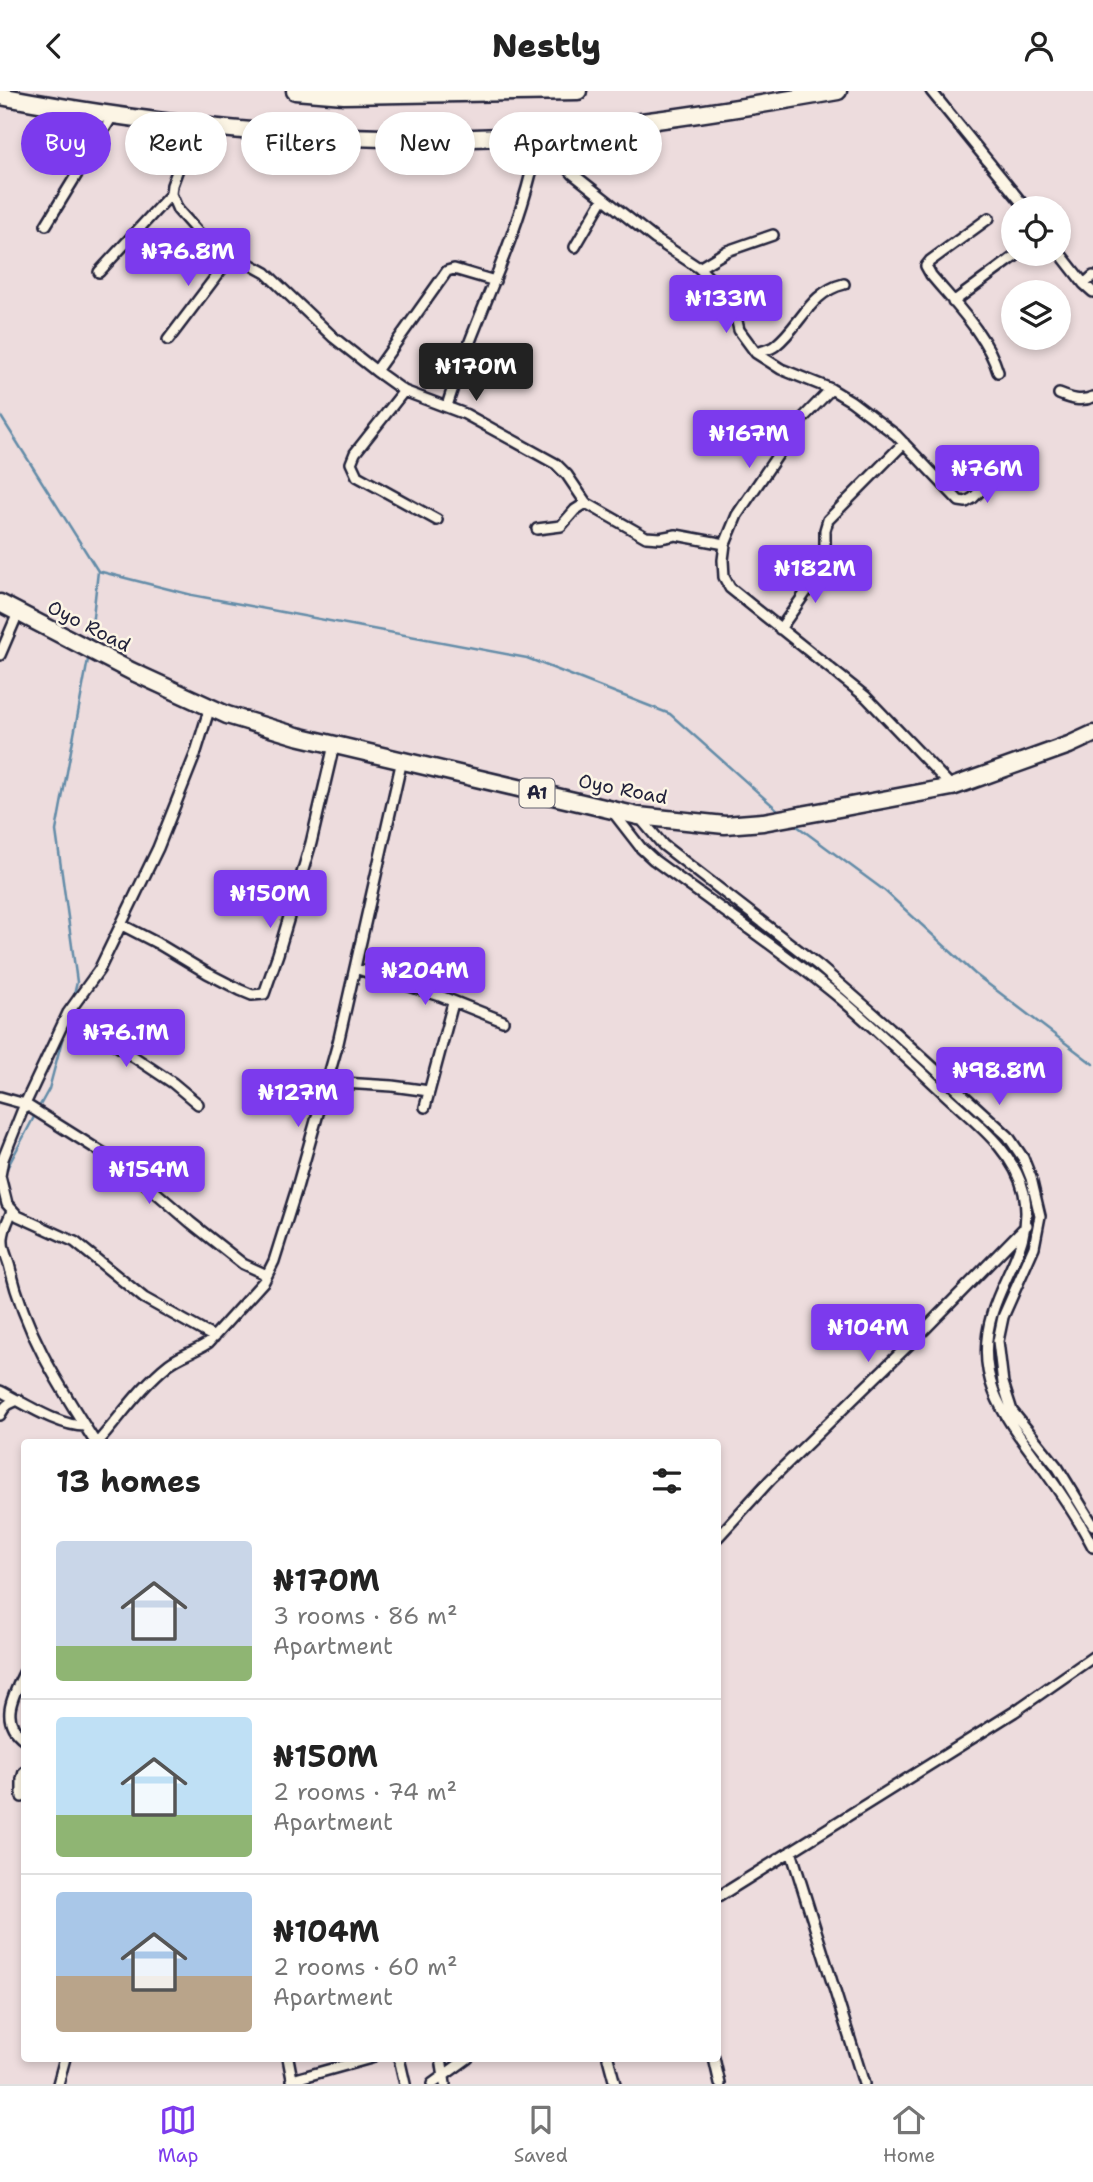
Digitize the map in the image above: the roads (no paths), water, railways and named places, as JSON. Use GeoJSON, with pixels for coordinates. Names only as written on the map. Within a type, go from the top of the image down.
{"type":"FeatureCollection","features":[{"type":"Feature","properties":{"kind":"highway"},"geometry":{"type":"LineString","coordinates":[[295,91],[344,95],[578,91]]}},
{"type":"Feature","properties":{"kind":"highway"},"geometry":{"type":"LineString","coordinates":[[662,122],[838,91]]}},
{"type":"Feature","properties":{"kind":"highway"},"geometry":{"type":"LineString","coordinates":[[0,96],[125,116]]}},
{"type":"Feature","properties":{"kind":"highway"},"geometry":{"type":"LineString","coordinates":[[227,128],[337,136],[489,139]]}},
{"type":"Feature","properties":{"kind":"highway","name":"Oyo Road"},"geometry":{"type":"LineString","coordinates":[[0,603],[131,671],[226,715],[334,745],[639,816],[725,825],[818,813],[952,787],[1093,734]]}},
{"type":"Feature","properties":{"kind":"street"},"geometry":{"type":"LineString","coordinates":[[931,91],[1016,196]]}},
{"type":"Feature","properties":{"kind":"street"},"geometry":{"type":"LineString","coordinates":[[46,225],[113,115]]}},
{"type":"Feature","properties":{"kind":"street"},"geometry":{"type":"LineString","coordinates":[[176,175],[171,194],[178,210],[204,239],[266,273],[333,337],[404,391],[447,406],[556,464],[586,503],[646,537],[676,535],[725,544]]}},
{"type":"Feature","properties":{"kind":"street"},"geometry":{"type":"LineString","coordinates":[[447,406],[457,374],[495,281],[530,175]]}},
{"type":"Feature","properties":{"kind":"street"},"geometry":{"type":"LineString","coordinates":[[575,175],[655,239],[699,268],[728,297],[734,308],[739,330],[755,353],[781,369],[831,389],[896,435],[959,501],[966,502],[974,498],[989,482],[1016,463]]}},
{"type":"Feature","properties":{"kind":"street"},"geometry":{"type":"LineString","coordinates":[[99,272],[171,194]]}},
{"type":"Feature","properties":{"kind":"street"},"geometry":{"type":"LineString","coordinates":[[575,247],[603,199]]}},
{"type":"Feature","properties":{"kind":"street"},"geometry":{"type":"LineString","coordinates":[[989,218],[926,266],[981,336],[994,358],[998,372]]}},
{"type":"Feature","properties":{"kind":"street"},"geometry":{"type":"LineString","coordinates":[[699,268],[727,251],[773,235]]}},
{"type":"Feature","properties":{"kind":"street"},"geometry":{"type":"LineString","coordinates":[[168,340],[233,254]]}},
{"type":"Feature","properties":{"kind":"street"},"geometry":{"type":"LineString","coordinates":[[953,302],[1002,266]]}},
{"type":"Feature","properties":{"kind":"street"},"geometry":{"type":"LineString","coordinates":[[1070,266],[1093,292]]}},
{"type":"Feature","properties":{"kind":"street"},"geometry":{"type":"LineString","coordinates":[[376,371],[447,271],[454,269],[495,281]]}},
{"type":"Feature","properties":{"kind":"street"},"geometry":{"type":"LineString","coordinates":[[1084,284],[1093,276]]}},
{"type":"Feature","properties":{"kind":"street"},"geometry":{"type":"LineString","coordinates":[[755,353],[775,347],[818,298],[830,288],[844,284]]}},
{"type":"Feature","properties":{"kind":"street"},"geometry":{"type":"LineString","coordinates":[[831,389],[802,419],[737,515],[725,544],[723,577],[730,588],[866,697],[952,787]]}},
{"type":"Feature","properties":{"kind":"street"},"geometry":{"type":"LineString","coordinates":[[404,391],[355,453],[351,463],[357,476],[437,520]]}},
{"type":"Feature","properties":{"kind":"street"},"geometry":{"type":"LineString","coordinates":[[1059,394],[1072,399],[1093,397]]}},
{"type":"Feature","properties":{"kind":"street"},"geometry":{"type":"LineString","coordinates":[[780,629],[825,565],[825,530],[828,520],[904,443]]}},
{"type":"Feature","properties":{"kind":"street"},"geometry":{"type":"LineString","coordinates":[[537,529],[561,526],[575,510],[586,503]]}},
{"type":"Feature","properties":{"kind":"street"},"geometry":{"type":"LineString","coordinates":[[0,655],[18,613]]}},
{"type":"Feature","properties":{"kind":"street"},"geometry":{"type":"LineString","coordinates":[[210,707],[195,755],[158,848],[99,969],[68,1013],[29,1106],[3,1159],[0,1176],[7,1204],[18,1216],[75,1243],[144,1299],[214,1337]]}},
{"type":"Feature","properties":{"kind":"street"},"geometry":{"type":"LineString","coordinates":[[122,925],[240,990],[252,995],[264,994],[311,843],[334,745]]}},
{"type":"Feature","properties":{"kind":"street"},"geometry":{"type":"LineString","coordinates":[[100,1439],[153,1377],[172,1361],[198,1350],[214,1337],[267,1275],[296,1191],[327,1082],[402,760]]}},
{"type":"Feature","properties":{"kind":"street"},"geometry":{"type":"LineString","coordinates":[[612,811],[654,860],[842,1000],[1004,1151],[1017,1172],[1024,1195],[1026,1225],[1022,1244],[992,1314],[986,1347],[990,1379],[997,1403],[1078,1519],[1093,1547]]}},
{"type":"Feature","properties":{"kind":"street"},"geometry":{"type":"LineString","coordinates":[[639,816],[663,845],[819,966],[1008,1136],[1023,1158],[1040,1216],[1034,1247],[1003,1317],[998,1341],[1003,1383],[1012,1411],[1058,1468],[1093,1525]]}},
{"type":"Feature","properties":{"kind":"street"},"geometry":{"type":"LineString","coordinates":[[355,968],[440,996],[503,1021]]}},
{"type":"Feature","properties":{"kind":"street"},"geometry":{"type":"LineString","coordinates":[[425,1107],[453,1003]]}},
{"type":"Feature","properties":{"kind":"street"},"geometry":{"type":"LineString","coordinates":[[68,1013],[173,1083],[198,1104]]}},
{"type":"Feature","properties":{"kind":"street"},"geometry":{"type":"LineString","coordinates":[[327,1082],[429,1091]]}},
{"type":"Feature","properties":{"kind":"street"},"geometry":{"type":"LineString","coordinates":[[0,1097],[29,1106],[130,1170],[243,1264],[267,1275]]}},
{"type":"Feature","properties":{"kind":"street"},"geometry":{"type":"LineString","coordinates":[[12,1211],[3,1240],[16,1293],[30,1332],[58,1384],[95,1439]]}},
{"type":"Feature","properties":{"kind":"street"},"geometry":{"type":"LineString","coordinates":[[721,1534],[770,1480],[924,1330],[1026,1225],[1040,1216]]}},
{"type":"Feature","properties":{"kind":"street"},"geometry":{"type":"LineString","coordinates":[[0,1391],[73,1426],[85,1426]]}},
{"type":"Feature","properties":{"kind":"street"},"geometry":{"type":"LineString","coordinates":[[0,1415],[3,1408],[19,1400]]}},
{"type":"Feature","properties":{"kind":"street"},"geometry":{"type":"LineString","coordinates":[[721,1895],[1014,1712],[1093,1657]]}},
{"type":"Feature","properties":{"kind":"street"},"geometry":{"type":"LineString","coordinates":[[21,1679],[8,1705],[5,1720],[6,1727],[12,1734],[21,1738]]}},
{"type":"Feature","properties":{"kind":"street"},"geometry":{"type":"LineString","coordinates":[[791,1851],[864,2084]]}},
{"type":"Feature","properties":{"kind":"street"},"geometry":{"type":"LineString","coordinates":[[58,2084],[64,2062]]}},
{"type":"Feature","properties":{"kind":"street"},"geometry":{"type":"LineString","coordinates":[[289,2062],[292,2082],[358,2062]]}},
{"type":"Feature","properties":{"kind":"street"},"geometry":{"type":"LineString","coordinates":[[400,2062],[405,2084]]}},
{"type":"Feature","properties":{"kind":"street"},"geometry":{"type":"LineString","coordinates":[[442,2062],[446,2084]]}},
{"type":"Feature","properties":{"kind":"street"},"geometry":{"type":"LineString","coordinates":[[432,2084],[461,2062]]}},
{"type":"Feature","properties":{"kind":"street"},"geometry":{"type":"LineString","coordinates":[[609,2062],[615,2084]]}},
{"type":"Feature","properties":{"kind":"street"},"geometry":{"type":"LineString","coordinates":[[715,2062],[720,2084]]}},
{"type":"Feature","properties":{"kind":"waterway"},"geometry":{"type":"LineString","coordinates":[[0,415],[98,571],[192,595],[527,658],[670,714],[780,812]]}},
{"type":"Feature","properties":{"kind":"waterway"},"geometry":{"type":"LineString","coordinates":[[90,644],[98,571]]}},
{"type":"Feature","properties":{"kind":"waterway"},"geometry":{"type":"LineString","coordinates":[[73,999],[77,982],[56,831],[89,654]]}},
{"type":"Feature","properties":{"kind":"waterway"},"geometry":{"type":"LineString","coordinates":[[793,823],[885,891],[975,974],[1093,1064]]}},
{"type":"Feature","properties":{"kind":"waterway"},"geometry":{"type":"LineString","coordinates":[[38,1109],[49,1089],[65,1029]]}},
{"type":"Feature","properties":{"kind":"waterway"},"geometry":{"type":"LineString","coordinates":[[4,1174],[35,1115]]}}]}
